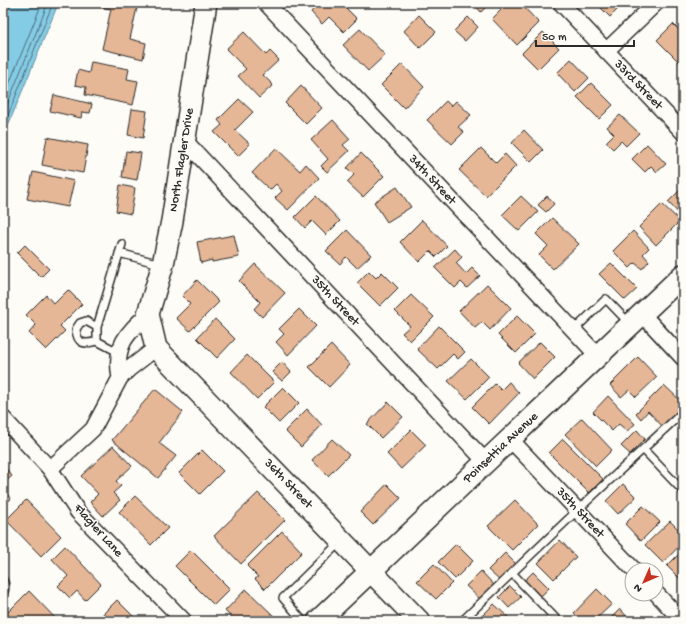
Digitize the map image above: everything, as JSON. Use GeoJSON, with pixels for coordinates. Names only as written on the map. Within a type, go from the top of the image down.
{"type":"FeatureCollection","features":[{"type":"Feature","properties":{"kind":"street","name":"North Flagler Drive"},"geometry":{"type":"LineString","coordinates":[[156,348],[148,314],[172,222],[206,3]]}},
{"type":"Feature","properties":{"kind":"street","name":"34th Street"},"geometry":{"type":"LineString","coordinates":[[266,3],[598,356]]}},
{"type":"Feature","properties":{"kind":"street","name":"33rd Street"},"geometry":{"type":"LineString","coordinates":[[561,3],[683,132]]}},
{"type":"Feature","properties":{"kind":"street"},"geometry":{"type":"LineString","coordinates":[[606,51],[656,3]]}},
{"type":"Feature","properties":{"kind":"street","name":"35th Street"},"geometry":{"type":"LineString","coordinates":[[185,141],[486,462]]}},
{"type":"Feature","properties":{"kind":"street","name":"Poinsettia Avenue"},"geometry":{"type":"LineString","coordinates":[[318,621],[683,275]]}},
{"type":"Feature","properties":{"kind":"street"},"geometry":{"type":"LineString","coordinates":[[120,378],[118,366],[121,347],[126,335],[148,314]]}},
{"type":"Feature","properties":{"kind":"street"},"geometry":{"type":"LineString","coordinates":[[636,319],[683,358]]}},
{"type":"Feature","properties":{"kind":"street"},"geometry":{"type":"LineString","coordinates":[[50,469],[93,429],[120,378],[156,348]]}},
{"type":"Feature","properties":{"kind":"street","name":"36th Street"},"geometry":{"type":"LineString","coordinates":[[156,348],[419,621]]}},
{"type":"Feature","properties":{"kind":"street","name":"Flagler Lane"},"geometry":{"type":"LineString","coordinates":[[3,418],[50,469],[78,512],[184,621]]}},
{"type":"Feature","properties":{"kind":"street","name":"35th Street"},"geometry":{"type":"LineString","coordinates":[[510,439],[627,562]]}},
{"type":"Feature","properties":{"kind":"street"},"geometry":{"type":"LineString","coordinates":[[664,602],[682,621]]}},
{"type":"Feature","properties":{"kind":"lane"},"geometry":{"type":"LineString","coordinates":[[97,341],[97,327],[122,244]]}},
{"type":"Feature","properties":{"kind":"lane"},"geometry":{"type":"LineString","coordinates":[[119,253],[162,264]]}},
{"type":"Feature","properties":{"kind":"lane"},"geometry":{"type":"LineString","coordinates":[[574,330],[606,299],[636,319]]}},
{"type":"Feature","properties":{"kind":"lane"},"geometry":{"type":"LineString","coordinates":[[97,327],[86,322],[80,323],[76,329],[76,336],[82,342],[88,344],[97,341],[120,353]]}},
{"type":"Feature","properties":{"kind":"lane"},"geometry":{"type":"LineString","coordinates":[[462,621],[683,412]]}},
{"type":"Feature","properties":{"kind":"lane"},"geometry":{"type":"LineString","coordinates":[[643,449],[683,492]]}},
{"type":"Feature","properties":{"kind":"lane"},"geometry":{"type":"LineString","coordinates":[[303,621],[283,598],[342,540]]}},
{"type":"Feature","properties":{"kind":"lane"},"geometry":{"type":"LineString","coordinates":[[512,573],[558,621]]}},
{"type":"Feature","properties":{"kind":"lane"},"geometry":{"type":"LineString","coordinates":[[3,580],[5,590],[3,594]]}},
{"type":"Feature","properties":{"kind":"water"},"geometry":{"type":"Polygon","coordinates":[[[3,3],[58,3],[7,128],[3,142],[3,3]]]}},
{"type":"Feature","properties":{"kind":"building"},"geometry":{"type":"Polygon","coordinates":[[[138,3],[130,39],[146,43],[143,59],[102,49],[111,9],[87,4],[138,3]]]}},
{"type":"Feature","properties":{"kind":"building"},"geometry":{"type":"Polygon","coordinates":[[[319,3],[341,3],[357,19],[344,32],[329,17],[322,24],[311,12],[319,3]]]}},
{"type":"Feature","properties":{"kind":"building"},"geometry":{"type":"Polygon","coordinates":[[[473,3],[490,3],[481,12],[473,3]]]}},
{"type":"Feature","properties":{"kind":"building"},"geometry":{"type":"Polygon","coordinates":[[[508,3],[520,3],[539,23],[517,45],[492,19],[508,3]]]}},
{"type":"Feature","properties":{"kind":"building"},"geometry":{"type":"Polygon","coordinates":[[[596,3],[624,3],[610,17],[596,3]]]}},
{"type":"Feature","properties":{"kind":"building"},"geometry":{"type":"Polygon","coordinates":[[[419,15],[436,32],[420,48],[404,31],[419,15]]]}},
{"type":"Feature","properties":{"kind":"building"},"geometry":{"type":"Polygon","coordinates":[[[468,17],[478,27],[465,41],[454,31],[468,17]]]}},
{"type":"Feature","properties":{"kind":"building"},"geometry":{"type":"Polygon","coordinates":[[[673,24],[683,34],[683,60],[680,63],[657,40],[673,24]]]}},
{"type":"Feature","properties":{"kind":"building"},"geometry":{"type":"Polygon","coordinates":[[[360,29],[385,55],[368,71],[343,45],[360,29]]]}},
{"type":"Feature","properties":{"kind":"building"},"geometry":{"type":"Polygon","coordinates":[[[244,32],[266,55],[270,51],[279,60],[263,75],[273,85],[259,98],[238,76],[246,69],[226,49],[244,32]]]}},
{"type":"Feature","properties":{"kind":"building"},"geometry":{"type":"Polygon","coordinates":[[[543,32],[559,48],[538,69],[522,53],[543,32]]]}},
{"type":"Feature","properties":{"kind":"building"},"geometry":{"type":"Polygon","coordinates":[[[571,59],[589,78],[575,92],[557,73],[571,59]]]}},
{"type":"Feature","properties":{"kind":"building"},"geometry":{"type":"Polygon","coordinates":[[[91,62],[129,69],[127,79],[138,81],[133,105],[85,95],[86,87],[75,85],[78,70],[89,73],[91,62]]]}},
{"type":"Feature","properties":{"kind":"building"},"geometry":{"type":"Polygon","coordinates":[[[402,64],[424,87],[404,108],[381,85],[402,64]]]}},
{"type":"Feature","properties":{"kind":"building"},"geometry":{"type":"Polygon","coordinates":[[[591,83],[613,105],[599,119],[577,97],[591,83]]]}},
{"type":"Feature","properties":{"kind":"building"},"geometry":{"type":"Polygon","coordinates":[[[301,86],[322,108],[306,124],[285,103],[301,86]]]}},
{"type":"Feature","properties":{"kind":"building"},"geometry":{"type":"Polygon","coordinates":[[[54,95],[92,104],[90,113],[82,112],[81,118],[50,111],[54,95]]]}},
{"type":"Feature","properties":{"kind":"building"},"geometry":{"type":"Polygon","coordinates":[[[239,99],[253,112],[235,130],[250,144],[238,156],[214,132],[222,125],[218,120],[239,99]]]}},
{"type":"Feature","properties":{"kind":"building"},"geometry":{"type":"Polygon","coordinates":[[[446,101],[451,106],[456,101],[471,115],[458,127],[464,132],[452,144],[427,120],[446,101]]]}},
{"type":"Feature","properties":{"kind":"building"},"geometry":{"type":"Polygon","coordinates":[[[132,109],[147,111],[143,138],[128,135],[132,109]]]}},
{"type":"Feature","properties":{"kind":"building"},"geometry":{"type":"Polygon","coordinates":[[[620,115],[639,133],[626,146],[621,141],[613,149],[606,142],[614,134],[607,127],[620,115]]]}},
{"type":"Feature","properties":{"kind":"building"},"geometry":{"type":"Polygon","coordinates":[[[333,120],[350,139],[343,145],[349,151],[327,172],[321,166],[328,159],[311,140],[333,120]]]}},
{"type":"Feature","properties":{"kind":"building"},"geometry":{"type":"Polygon","coordinates":[[[524,130],[543,150],[531,162],[512,143],[524,130]]]}},
{"type":"Feature","properties":{"kind":"building"},"geometry":{"type":"Polygon","coordinates":[[[47,137],[88,145],[83,173],[42,165],[47,137]]]}},
{"type":"Feature","properties":{"kind":"building"},"geometry":{"type":"Polygon","coordinates":[[[647,144],[666,164],[657,172],[651,166],[645,172],[632,159],[647,144]]]}},
{"type":"Feature","properties":{"kind":"building"},"geometry":{"type":"Polygon","coordinates":[[[276,148],[300,171],[306,164],[319,178],[288,210],[275,198],[282,191],[276,184],[270,190],[252,173],[276,148]]]}},
{"type":"Feature","properties":{"kind":"building"},"geometry":{"type":"Polygon","coordinates":[[[481,148],[496,163],[505,154],[516,166],[486,196],[459,170],[481,148]]]}},
{"type":"Feature","properties":{"kind":"building"},"geometry":{"type":"Polygon","coordinates":[[[126,151],[141,153],[137,180],[122,177],[126,151]]]}},
{"type":"Feature","properties":{"kind":"building"},"geometry":{"type":"Polygon","coordinates":[[[361,153],[384,176],[363,197],[347,182],[354,175],[347,168],[361,153]]]}},
{"type":"Feature","properties":{"kind":"building"},"geometry":{"type":"Polygon","coordinates":[[[33,172],[74,181],[68,207],[27,199],[33,172]]]}},
{"type":"Feature","properties":{"kind":"building"},"geometry":{"type":"Polygon","coordinates":[[[120,185],[135,188],[131,214],[116,211],[120,185]]]}},
{"type":"Feature","properties":{"kind":"building"},"geometry":{"type":"Polygon","coordinates":[[[397,187],[411,207],[387,222],[374,202],[397,187]]]}},
{"type":"Feature","properties":{"kind":"building"},"geometry":{"type":"Polygon","coordinates":[[[683,187],[683,218],[668,202],[683,187]]]}},
{"type":"Feature","properties":{"kind":"building"},"geometry":{"type":"Polygon","coordinates":[[[316,196],[340,221],[326,235],[312,221],[305,228],[295,217],[316,196]]]}},
{"type":"Feature","properties":{"kind":"building"},"geometry":{"type":"Polygon","coordinates":[[[521,196],[538,212],[519,231],[502,215],[521,196]]]}},
{"type":"Feature","properties":{"kind":"building"},"geometry":{"type":"Polygon","coordinates":[[[547,196],[554,204],[546,212],[538,205],[547,196]]]}},
{"type":"Feature","properties":{"kind":"building"},"geometry":{"type":"Polygon","coordinates":[[[662,204],[680,221],[656,245],[639,227],[662,204]]]}},
{"type":"Feature","properties":{"kind":"building"},"geometry":{"type":"Polygon","coordinates":[[[552,218],[579,244],[553,269],[539,255],[548,246],[536,234],[552,218]]]}},
{"type":"Feature","properties":{"kind":"building"},"geometry":{"type":"Polygon","coordinates":[[[422,220],[447,246],[436,257],[430,251],[419,262],[400,242],[422,220]]]}},
{"type":"Feature","properties":{"kind":"building"},"geometry":{"type":"Polygon","coordinates":[[[347,230],[371,255],[357,268],[346,257],[340,264],[326,251],[347,230]]]}},
{"type":"Feature","properties":{"kind":"building"},"geometry":{"type":"Polygon","coordinates":[[[633,231],[649,248],[643,254],[649,261],[642,269],[635,263],[630,268],[613,251],[633,231]]]}},
{"type":"Feature","properties":{"kind":"building"},"geometry":{"type":"Polygon","coordinates":[[[234,235],[239,257],[212,262],[212,260],[201,263],[197,242],[234,235]]]}},
{"type":"Feature","properties":{"kind":"building"},"geometry":{"type":"Polygon","coordinates":[[[25,245],[49,269],[41,277],[17,253],[25,245]]]}},
{"type":"Feature","properties":{"kind":"building"},"geometry":{"type":"Polygon","coordinates":[[[455,249],[462,257],[456,263],[466,274],[472,268],[480,276],[467,288],[461,282],[455,288],[435,268],[455,249]]]}},
{"type":"Feature","properties":{"kind":"building"},"geometry":{"type":"Polygon","coordinates":[[[611,263],[637,289],[625,300],[599,274],[611,263]]]}},
{"type":"Feature","properties":{"kind":"building"},"geometry":{"type":"Polygon","coordinates":[[[255,264],[285,293],[262,317],[254,309],[260,302],[239,281],[255,264]]]}},
{"type":"Feature","properties":{"kind":"building"},"geometry":{"type":"Polygon","coordinates":[[[369,271],[376,278],[382,272],[398,288],[380,306],[357,283],[369,271]]]}},
{"type":"Feature","properties":{"kind":"building"},"geometry":{"type":"Polygon","coordinates":[[[197,280],[219,302],[190,331],[176,318],[190,304],[182,296],[197,280]]]}},
{"type":"Feature","properties":{"kind":"building"},"geometry":{"type":"Polygon","coordinates":[[[487,284],[511,308],[490,330],[482,322],[475,328],[459,311],[487,284]]]}},
{"type":"Feature","properties":{"kind":"building"},"geometry":{"type":"Polygon","coordinates":[[[68,290],[82,304],[60,326],[65,331],[46,350],[29,333],[36,325],[26,315],[46,295],[54,304],[68,290]]]}},
{"type":"Feature","properties":{"kind":"building"},"geometry":{"type":"Polygon","coordinates":[[[411,295],[434,317],[410,341],[402,333],[410,326],[395,311],[411,295]]]}},
{"type":"Feature","properties":{"kind":"building"},"geometry":{"type":"Polygon","coordinates":[[[299,309],[316,326],[288,355],[276,342],[284,334],[279,329],[299,309]]]}},
{"type":"Feature","properties":{"kind":"building"},"geometry":{"type":"Polygon","coordinates":[[[517,316],[535,334],[516,353],[498,335],[517,316]]]}},
{"type":"Feature","properties":{"kind":"building"},"geometry":{"type":"Polygon","coordinates":[[[215,319],[235,339],[217,358],[197,338],[215,319]]]}},
{"type":"Feature","properties":{"kind":"building"},"geometry":{"type":"Polygon","coordinates":[[[439,326],[465,352],[458,359],[453,354],[438,369],[417,349],[439,326]]]}},
{"type":"Feature","properties":{"kind":"building"},"geometry":{"type":"Polygon","coordinates":[[[540,342],[555,357],[533,379],[518,363],[540,342]]]}},
{"type":"Feature","properties":{"kind":"building"},"geometry":{"type":"Polygon","coordinates":[[[331,345],[350,365],[329,387],[309,367],[331,345]]]}},
{"type":"Feature","properties":{"kind":"building"},"geometry":{"type":"Polygon","coordinates":[[[247,355],[274,382],[257,399],[231,372],[247,355]]]}},
{"type":"Feature","properties":{"kind":"building"},"geometry":{"type":"Polygon","coordinates":[[[638,357],[657,377],[636,397],[629,390],[621,397],[610,385],[638,357]]]}},
{"type":"Feature","properties":{"kind":"building"},"geometry":{"type":"Polygon","coordinates":[[[471,359],[489,377],[467,399],[448,381],[471,359]]]}},
{"type":"Feature","properties":{"kind":"building"},"geometry":{"type":"Polygon","coordinates":[[[282,362],[291,372],[282,381],[272,372],[282,362]]]}},
{"type":"Feature","properties":{"kind":"building"},"geometry":{"type":"Polygon","coordinates":[[[509,382],[519,393],[489,424],[472,407],[495,384],[501,390],[509,382]]]}},
{"type":"Feature","properties":{"kind":"building"},"geometry":{"type":"Polygon","coordinates":[[[664,385],[683,403],[683,407],[663,427],[648,411],[641,419],[636,413],[664,385]]]}},
{"type":"Feature","properties":{"kind":"building"},"geometry":{"type":"Polygon","coordinates":[[[283,387],[299,403],[279,423],[263,407],[283,387]]]}},
{"type":"Feature","properties":{"kind":"building"},"geometry":{"type":"Polygon","coordinates":[[[155,389],[183,412],[159,443],[176,456],[158,478],[112,440],[155,389]]]}},
{"type":"Feature","properties":{"kind":"building"},"geometry":{"type":"Polygon","coordinates":[[[608,396],[635,424],[627,431],[619,424],[612,431],[593,412],[608,396]]]}},
{"type":"Feature","properties":{"kind":"building"},"geometry":{"type":"Polygon","coordinates":[[[388,402],[403,417],[381,438],[367,424],[388,402]]]}},
{"type":"Feature","properties":{"kind":"building"},"geometry":{"type":"Polygon","coordinates":[[[307,409],[322,425],[301,447],[285,431],[307,409]]]}},
{"type":"Feature","properties":{"kind":"building"},"geometry":{"type":"Polygon","coordinates":[[[582,418],[612,450],[596,466],[565,434],[582,418]]]}},
{"type":"Feature","properties":{"kind":"building"},"geometry":{"type":"Polygon","coordinates":[[[411,430],[426,445],[401,469],[387,454],[411,430]]]}},
{"type":"Feature","properties":{"kind":"building"},"geometry":{"type":"Polygon","coordinates":[[[637,430],[645,439],[630,454],[621,446],[637,430]]]}},
{"type":"Feature","properties":{"kind":"building"},"geometry":{"type":"Polygon","coordinates":[[[332,439],[349,455],[328,476],[312,460],[332,439]]]}},
{"type":"Feature","properties":{"kind":"building"},"geometry":{"type":"Polygon","coordinates":[[[563,439],[603,479],[589,493],[549,453],[563,439]]]}},
{"type":"Feature","properties":{"kind":"building"},"geometry":{"type":"Polygon","coordinates":[[[113,446],[132,466],[116,481],[121,486],[113,493],[120,500],[103,516],[90,502],[98,494],[81,476],[113,446]]]}},
{"type":"Feature","properties":{"kind":"building"},"geometry":{"type":"Polygon","coordinates":[[[202,450],[223,471],[200,494],[179,473],[202,450]]]}},
{"type":"Feature","properties":{"kind":"building"},"geometry":{"type":"Polygon","coordinates":[[[3,465],[12,476],[3,484],[3,465]]]}},
{"type":"Feature","properties":{"kind":"building"},"geometry":{"type":"Polygon","coordinates":[[[387,484],[401,498],[373,525],[360,512],[387,484]]]}},
{"type":"Feature","properties":{"kind":"building"},"geometry":{"type":"Polygon","coordinates":[[[623,484],[636,497],[618,514],[606,501],[623,484]]]}},
{"type":"Feature","properties":{"kind":"building"},"geometry":{"type":"Polygon","coordinates":[[[3,489],[11,499],[3,505],[3,489]]]}},
{"type":"Feature","properties":{"kind":"building"},"geometry":{"type":"Polygon","coordinates":[[[258,493],[285,520],[241,564],[214,536],[258,493]]]}},
{"type":"Feature","properties":{"kind":"building"},"geometry":{"type":"Polygon","coordinates":[[[135,496],[168,528],[151,545],[119,512],[135,496]]]}},
{"type":"Feature","properties":{"kind":"building"},"geometry":{"type":"Polygon","coordinates":[[[26,500],[61,536],[41,556],[6,520],[26,500]]]}},
{"type":"Feature","properties":{"kind":"building"},"geometry":{"type":"Polygon","coordinates":[[[515,500],[538,524],[512,550],[488,526],[515,500]]]}},
{"type":"Feature","properties":{"kind":"building"},"geometry":{"type":"Polygon","coordinates":[[[643,506],[660,522],[641,541],[625,524],[643,506]]]}},
{"type":"Feature","properties":{"kind":"building"},"geometry":{"type":"Polygon","coordinates":[[[670,521],[683,534],[683,542],[664,562],[662,562],[645,545],[670,521]]]}},
{"type":"Feature","properties":{"kind":"building"},"geometry":{"type":"Polygon","coordinates":[[[282,531],[302,552],[265,589],[255,579],[258,577],[247,566],[282,531]]]}},
{"type":"Feature","properties":{"kind":"building"},"geometry":{"type":"Polygon","coordinates":[[[560,540],[576,557],[554,579],[538,563],[560,540]]]}},
{"type":"Feature","properties":{"kind":"building"},"geometry":{"type":"Polygon","coordinates":[[[456,544],[473,561],[455,579],[438,562],[456,544]]]}},
{"type":"Feature","properties":{"kind":"building"},"geometry":{"type":"Polygon","coordinates":[[[65,546],[101,584],[85,600],[77,591],[70,598],[58,586],[68,576],[52,559],[65,546]]]}},
{"type":"Feature","properties":{"kind":"building"},"geometry":{"type":"Polygon","coordinates":[[[191,550],[230,589],[214,605],[175,566],[191,550]]]}},
{"type":"Feature","properties":{"kind":"building"},"geometry":{"type":"Polygon","coordinates":[[[683,550],[683,581],[682,581],[667,566],[683,550]]]}},
{"type":"Feature","properties":{"kind":"building"},"geometry":{"type":"Polygon","coordinates":[[[505,553],[516,564],[499,580],[488,570],[505,553]]]}},
{"type":"Feature","properties":{"kind":"building"},"geometry":{"type":"Polygon","coordinates":[[[434,564],[452,583],[436,599],[417,581],[434,564]]]}},
{"type":"Feature","properties":{"kind":"building"},"geometry":{"type":"Polygon","coordinates":[[[481,571],[494,585],[480,599],[466,586],[481,571]]]}},
{"type":"Feature","properties":{"kind":"building"},"geometry":{"type":"Polygon","coordinates":[[[533,572],[549,588],[539,598],[523,582],[533,572]]]}},
{"type":"Feature","properties":{"kind":"building"},"geometry":{"type":"Polygon","coordinates":[[[510,586],[521,597],[509,608],[499,597],[510,586]]]}},
{"type":"Feature","properties":{"kind":"building"},"geometry":{"type":"Polygon","coordinates":[[[246,589],[279,621],[235,621],[225,611],[246,589]]]}},
{"type":"Feature","properties":{"kind":"building"},"geometry":{"type":"Polygon","coordinates":[[[597,589],[612,604],[594,621],[582,621],[574,613],[597,589]]]}},
{"type":"Feature","properties":{"kind":"building"},"geometry":{"type":"Polygon","coordinates":[[[29,591],[58,621],[3,621],[3,617],[29,591]]]}},
{"type":"Feature","properties":{"kind":"building"},"geometry":{"type":"Polygon","coordinates":[[[117,600],[138,621],[103,621],[99,618],[117,600]]]}},
{"type":"Feature","properties":{"kind":"building"},"geometry":{"type":"Polygon","coordinates":[[[494,604],[511,620],[477,621],[494,604]]]}},
{"type":"Feature","properties":{"kind":"building"},"geometry":{"type":"Polygon","coordinates":[[[620,609],[631,621],[608,621],[620,609]]]}}]}
